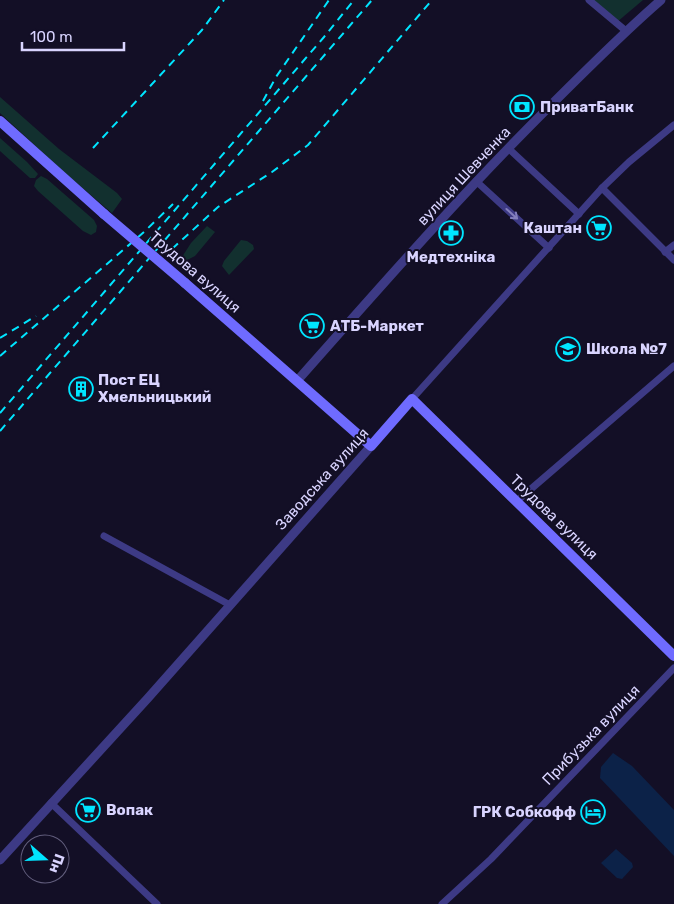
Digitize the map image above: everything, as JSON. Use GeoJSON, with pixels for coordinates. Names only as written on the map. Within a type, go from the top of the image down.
{"type":"FeatureCollection","features":[{"type":"Feature","properties":{"kind":"main road","name":"Трудова вулиця"},"geometry":{"type":"LineString","coordinates":[[0,121],[371,446]]}},
{"type":"Feature","properties":{"kind":"main road","name":"Трудова вулиця"},"geometry":{"type":"LineString","coordinates":[[412,399],[674,656]]}},
{"type":"Feature","properties":{"kind":"main road","name":"Заводська вулиця"},"geometry":{"type":"LineString","coordinates":[[371,446],[412,399]]}},
{"type":"Feature","properties":{"kind":"street"},"geometry":{"type":"LineString","coordinates":[[589,0],[626,30]]}},
{"type":"Feature","properties":{"kind":"street","name":"вулиця Шевченка"},"geometry":{"type":"LineString","coordinates":[[297,381],[476,181],[626,30],[662,0]]}},
{"type":"Feature","properties":{"kind":"street","name":"Заводська вулиця"},"geometry":{"type":"LineString","coordinates":[[412,399],[602,188],[674,125]]}},
{"type":"Feature","properties":{"kind":"street"},"geometry":{"type":"LineString","coordinates":[[508,148],[579,214]]}},
{"type":"Feature","properties":{"kind":"street"},"geometry":{"type":"LineString","coordinates":[[476,181],[549,248]]}},
{"type":"Feature","properties":{"kind":"street"},"geometry":{"type":"LineString","coordinates":[[602,188],[674,260]]}},
{"type":"Feature","properties":{"kind":"street"},"geometry":{"type":"LineString","coordinates":[[666,252],[674,245]]}},
{"type":"Feature","properties":{"kind":"street"},"geometry":{"type":"LineString","coordinates":[[516,501],[674,366]]}},
{"type":"Feature","properties":{"kind":"street","name":"Заводська вулиця"},"geometry":{"type":"LineString","coordinates":[[0,860],[371,446]]}},
{"type":"Feature","properties":{"kind":"street"},"geometry":{"type":"LineString","coordinates":[[104,536],[230,605]]}},
{"type":"Feature","properties":{"kind":"street","name":"Прибузька вулиця"},"geometry":{"type":"LineString","coordinates":[[442,904],[490,859],[674,668]]}},
{"type":"Feature","properties":{"kind":"street"},"geometry":{"type":"LineString","coordinates":[[51,803],[157,904]]}},
{"type":"Feature","properties":{"kind":"green space"},"geometry":{"type":"Polygon","coordinates":[[[590,0],[643,0],[617,22],[590,0]]]}},
{"type":"Feature","properties":{"kind":"green space"},"geometry":{"type":"Polygon","coordinates":[[[0,97],[59,149],[117,193],[122,199],[112,213],[0,113],[0,97]]]}},
{"type":"Feature","properties":{"kind":"green space"},"geometry":{"type":"Polygon","coordinates":[[[0,138],[38,174],[35,178],[30,178],[0,151],[0,138]]]}},
{"type":"Feature","properties":{"kind":"green space"},"geometry":{"type":"Polygon","coordinates":[[[41,176],[47,179],[94,220],[97,226],[96,232],[91,235],[83,231],[38,191],[34,186],[36,180],[41,176]]]}},
{"type":"Feature","properties":{"kind":"green space"},"geometry":{"type":"Polygon","coordinates":[[[207,226],[215,232],[195,256],[185,261],[182,257],[191,243],[207,226]]]}},
{"type":"Feature","properties":{"kind":"green space"},"geometry":{"type":"Polygon","coordinates":[[[241,240],[253,245],[254,249],[229,275],[222,266],[241,240]]]}},
{"type":"Feature","properties":{"kind":"water"},"geometry":{"type":"Polygon","coordinates":[[[613,753],[632,766],[674,810],[674,856],[600,778],[601,767],[613,753]]]}},
{"type":"Feature","properties":{"kind":"water"},"geometry":{"type":"Polygon","coordinates":[[[616,849],[632,863],[633,867],[622,879],[617,878],[601,863],[616,849]]]}},
{"type":"Feature","properties":{"kind":"railway"},"geometry":{"type":"LineString","coordinates":[[93,148],[202,30],[224,0]]}},
{"type":"Feature","properties":{"kind":"railway"},"geometry":{"type":"LineString","coordinates":[[263,101],[276,77],[329,0]]}},
{"type":"Feature","properties":{"kind":"railway"},"geometry":{"type":"LineString","coordinates":[[0,413],[354,0]]}},
{"type":"Feature","properties":{"kind":"railway"},"geometry":{"type":"LineString","coordinates":[[0,431],[372,0]]}},
{"type":"Feature","properties":{"kind":"railway"},"geometry":{"type":"LineString","coordinates":[[172,249],[218,207],[272,172],[308,145],[432,0]]}},
{"type":"Feature","properties":{"kind":"railway"},"geometry":{"type":"LineString","coordinates":[[0,356],[144,232],[173,204]]}},
{"type":"Feature","properties":{"kind":"railway"},"geometry":{"type":"LineString","coordinates":[[0,338],[36,316]]}},
{"type":"Feature","properties":{"kind":"place","name":"ПриватБанк"},"geometry":{"type":"Point","coordinates":[522,107]}},
{"type":"Feature","properties":{"kind":"place","name":"Каштан"},"geometry":{"type":"Point","coordinates":[599,228]}},
{"type":"Feature","properties":{"kind":"place","name":"Медтехніка"},"geometry":{"type":"Point","coordinates":[451,233]}},
{"type":"Feature","properties":{"kind":"place","name":"АТБ-Маркет"},"geometry":{"type":"Point","coordinates":[312,326]}},
{"type":"Feature","properties":{"kind":"place","name":"Школа №7"},"geometry":{"type":"Point","coordinates":[568,349]}},
{"type":"Feature","properties":{"kind":"place","name":"Пост ЕЦ Хмельницький"},"geometry":{"type":"Point","coordinates":[81,389]}},
{"type":"Feature","properties":{"kind":"place","name":"Вопак"},"geometry":{"type":"Point","coordinates":[88,810]}},
{"type":"Feature","properties":{"kind":"place","name":"ГРК Собкофф"},"geometry":{"type":"Point","coordinates":[593,812]}}]}
